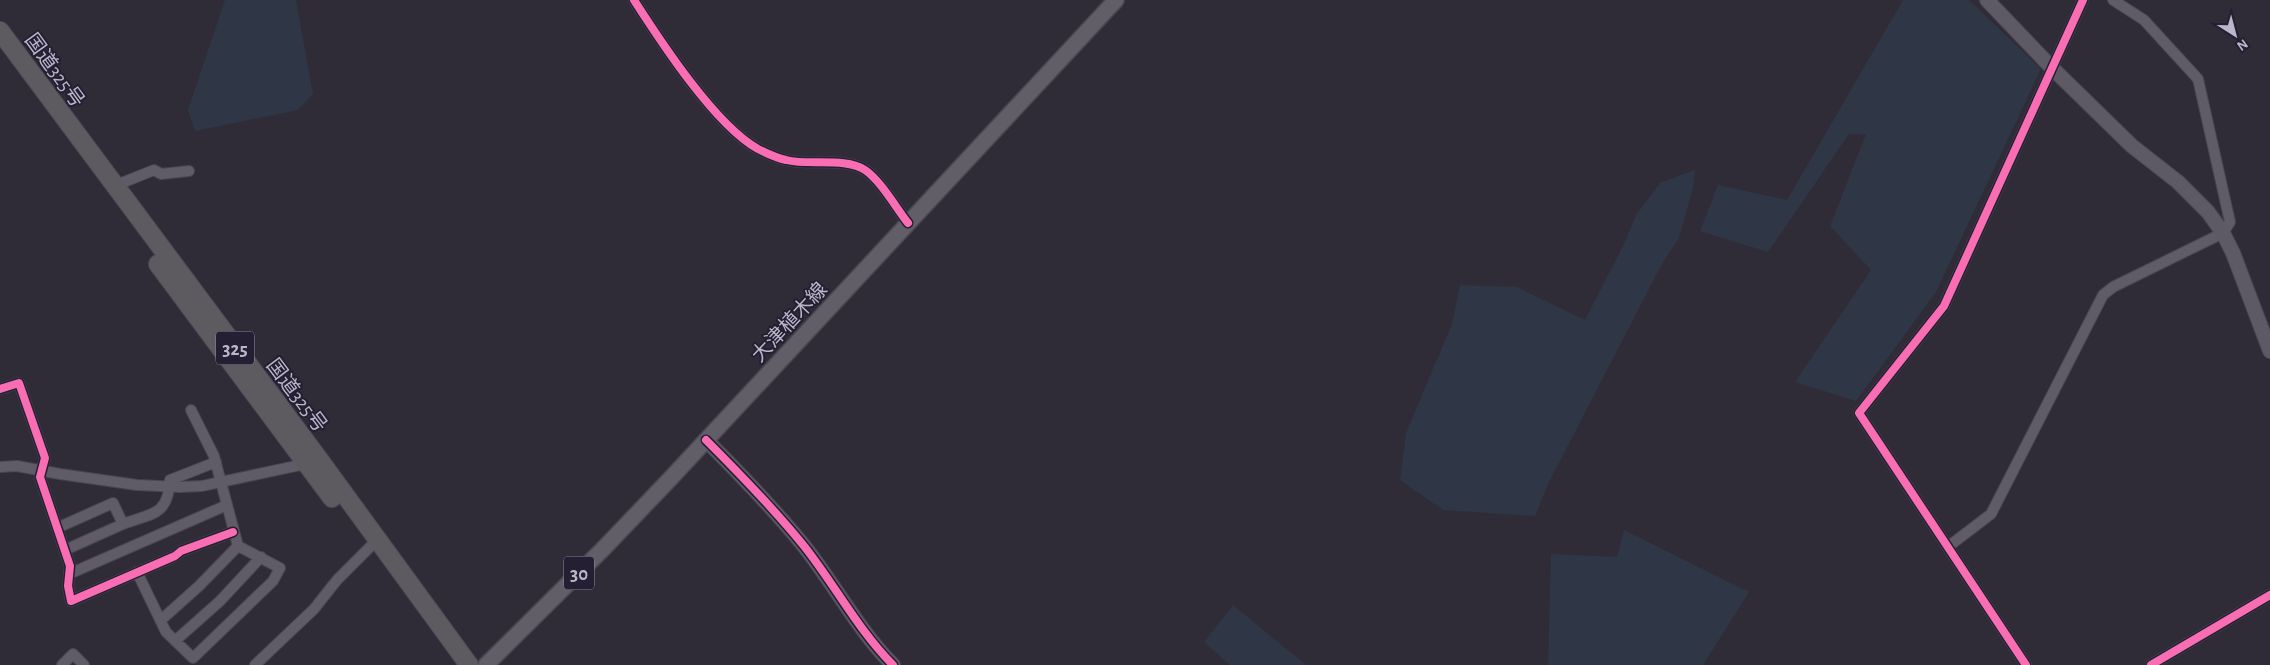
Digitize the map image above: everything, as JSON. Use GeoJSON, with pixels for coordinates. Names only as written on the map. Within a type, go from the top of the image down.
{"type":"FeatureCollection","features":[{"type":"Feature","properties":{"kind":"highway","name":"国道325号"},"geometry":{"type":"LineString","coordinates":[[0,31],[373,544],[456,665]]}},
{"type":"Feature","properties":{"kind":"highway","name":"国道325号"},"geometry":{"type":"LineString","coordinates":[[0,49],[312,461]]}},
{"type":"Feature","properties":{"kind":"highway","name":"国道325号"},"geometry":{"type":"LineString","coordinates":[[373,544],[469,665]]}},
{"type":"Feature","properties":{"kind":"main road","name":"大津植木線"},"geometry":{"type":"LineString","coordinates":[[486,665],[603,549],[1116,0]]}},
{"type":"Feature","properties":{"kind":"street"},"geometry":{"type":"LineString","coordinates":[[634,0],[671,55],[734,131],[758,148],[786,161],[850,164],[866,171],[908,223]]}},
{"type":"Feature","properties":{"kind":"street"},"geometry":{"type":"LineString","coordinates":[[1987,0],[2052,68],[2132,146],[2178,182],[2208,212],[2223,233],[2233,253],[2270,351]]}},
{"type":"Feature","properties":{"kind":"street"},"geometry":{"type":"LineString","coordinates":[[2026,665],[1949,546],[1859,413],[1944,306],[2083,0]]}},
{"type":"Feature","properties":{"kind":"street"},"geometry":{"type":"LineString","coordinates":[[1949,546],[1992,514],[2102,295],[2113,286],[2223,233],[2230,222],[2198,79],[2144,20],[2113,0]]}},
{"type":"Feature","properties":{"kind":"street"},"geometry":{"type":"LineString","coordinates":[[114,186],[154,170],[161,174],[189,171]]}},
{"type":"Feature","properties":{"kind":"street"},"geometry":{"type":"LineString","coordinates":[[0,389],[19,383],[45,458],[40,477],[70,566],[68,586],[71,601],[181,551],[233,532]]}},
{"type":"Feature","properties":{"kind":"street"},"geometry":{"type":"LineString","coordinates":[[138,572],[166,632],[193,658],[273,581],[280,568],[238,546],[216,462],[191,410]]}},
{"type":"Feature","properties":{"kind":"street"},"geometry":{"type":"LineString","coordinates":[[706,440],[747,481],[804,547],[856,620],[892,665]]}},
{"type":"Feature","properties":{"kind":"street"},"geometry":{"type":"LineString","coordinates":[[0,467],[17,466],[137,485],[202,486],[312,461]]}},
{"type":"Feature","properties":{"kind":"street"},"geometry":{"type":"LineString","coordinates":[[65,550],[160,510],[166,503],[170,480],[216,462]]}},
{"type":"Feature","properties":{"kind":"street"},"geometry":{"type":"LineString","coordinates":[[57,528],[113,503],[123,524]]}},
{"type":"Feature","properties":{"kind":"street"},"geometry":{"type":"LineString","coordinates":[[69,574],[227,505]]}},
{"type":"Feature","properties":{"kind":"street"},"geometry":{"type":"LineString","coordinates":[[256,665],[314,609],[337,580],[373,544]]}},
{"type":"Feature","properties":{"kind":"street"},"geometry":{"type":"LineString","coordinates":[[160,620],[238,546]]}},
{"type":"Feature","properties":{"kind":"street"},"geometry":{"type":"LineString","coordinates":[[175,641],[220,601],[261,557]]}},
{"type":"Feature","properties":{"kind":"street"},"geometry":{"type":"LineString","coordinates":[[2150,665],[2270,595]]}},
{"type":"Feature","properties":{"kind":"street"},"geometry":{"type":"LineString","coordinates":[[62,665],[73,654],[84,665]]}},
{"type":"Feature","properties":{"kind":"shaded area"},"geometry":{"type":"Polygon","coordinates":[[[225,0],[296,0],[313,94],[298,110],[195,131],[188,110],[225,0]]]}},
{"type":"Feature","properties":{"kind":"shaded area"},"geometry":{"type":"Polygon","coordinates":[[[1903,0],[1969,0],[2041,69],[1936,292],[1856,401],[1795,382],[1871,270],[1830,226],[1866,134],[1849,134],[1768,252],[1700,231],[1718,185],[1787,200],[1903,0]]]}},
{"type":"Feature","properties":{"kind":"shaded area"},"geometry":{"type":"Polygon","coordinates":[[[1695,170],[1693,188],[1679,238],[1663,262],[1549,482],[1535,516],[1443,510],[1400,480],[1406,433],[1452,324],[1460,285],[1517,287],[1585,320],[1624,244],[1636,215],[1660,183],[1695,170]]]}},
{"type":"Feature","properties":{"kind":"shaded area"},"geometry":{"type":"Polygon","coordinates":[[[1624,530],[1749,592],[1703,665],[1548,665],[1551,554],[1617,557],[1624,530]]]}},
{"type":"Feature","properties":{"kind":"shaded area"},"geometry":{"type":"Polygon","coordinates":[[[1233,605],[1306,665],[1230,665],[1204,642],[1233,605]]]}},
{"type":"Feature","properties":{"kind":"cycle path"},"geometry":{"type":"LineString","coordinates":[[634,0],[690,81],[724,122],[741,137],[758,149],[783,159],[795,162],[847,164],[865,170],[882,188],[908,223]]}},
{"type":"Feature","properties":{"kind":"cycle path"},"geometry":{"type":"LineString","coordinates":[[2026,665],[1859,413],[1944,306],[2083,0]]}},
{"type":"Feature","properties":{"kind":"cycle path"},"geometry":{"type":"LineString","coordinates":[[0,389],[19,383],[45,458],[40,477],[70,566],[68,586],[71,601],[175,556],[181,551],[233,532]]}},
{"type":"Feature","properties":{"kind":"cycle path"},"geometry":{"type":"LineString","coordinates":[[706,440],[793,532],[869,637],[893,665]]}},
{"type":"Feature","properties":{"kind":"cycle path"},"geometry":{"type":"LineString","coordinates":[[2151,665],[2270,595]]}}]}
